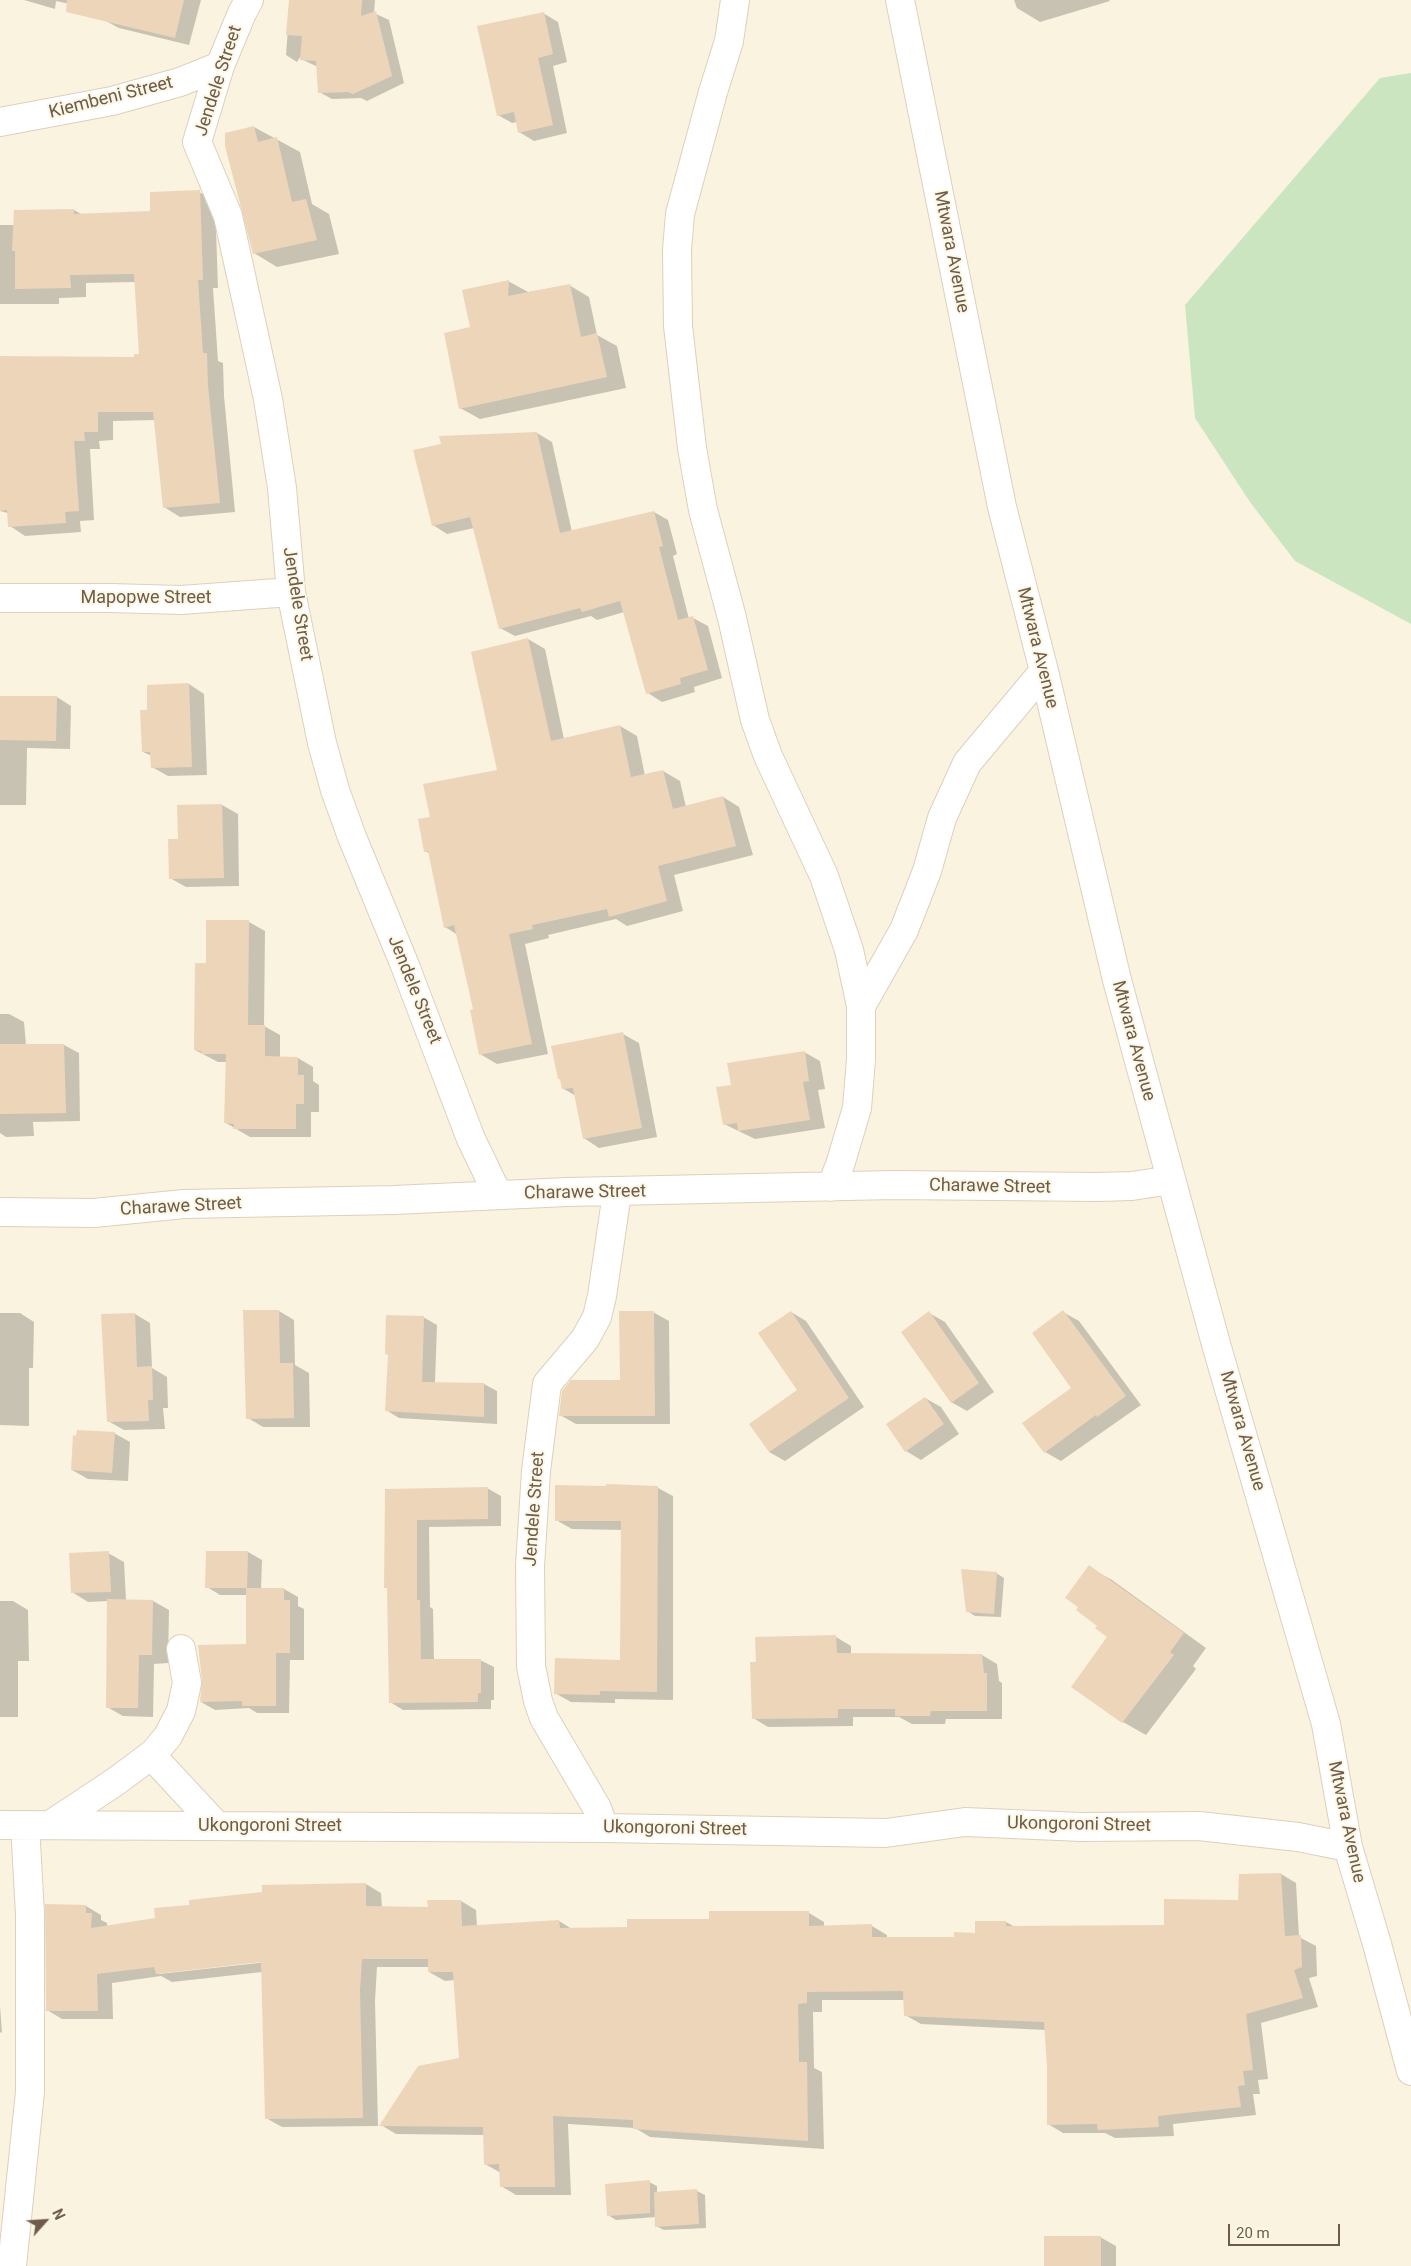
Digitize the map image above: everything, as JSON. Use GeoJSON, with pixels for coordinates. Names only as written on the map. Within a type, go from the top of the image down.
{"type":"FeatureCollection","features":[{"type":"Feature","properties":{"kind":"street","name":"Jendele Street"},"geometry":{"type":"LineString","coordinates":[[249,0],[220,66],[197,142],[228,216],[268,399],[282,488],[292,592],[322,743],[335,790],[471,1139],[498,1195]]}},
{"type":"Feature","properties":{"kind":"street"},"geometry":{"type":"LineString","coordinates":[[735,0],[729,41],[680,214],[677,250],[678,326],[692,448],[712,550],[732,618],[755,720],[768,756],[824,876],[849,950],[861,1006],[861,1060],[857,1108],[840,1165],[831,1187]]}},
{"type":"Feature","properties":{"kind":"street","name":"Mtwara Avenue"},"geometry":{"type":"LineString","coordinates":[[900,0],[1002,507],[1044,671],[1117,980],[1171,1180],[1326,1724],[1348,1847],[1377,1944],[1411,2071]]}},
{"type":"Feature","properties":{"kind":"street","name":"Kiembeni Street"},"geometry":{"type":"LineString","coordinates":[[0,122],[112,101],[180,82],[220,66]]}},
{"type":"Feature","properties":{"kind":"street","name":"Mapopwe Street"},"geometry":{"type":"LineString","coordinates":[[0,598],[180,600],[292,592]]}},
{"type":"Feature","properties":{"kind":"street"},"geometry":{"type":"LineString","coordinates":[[861,1006],[904,930],[927,871],[942,818],[967,763],[1044,671]]}},
{"type":"Feature","properties":{"kind":"street","name":"Charawe Street"},"geometry":{"type":"LineString","coordinates":[[0,1212],[94,1213],[184,1204],[340,1202],[498,1195],[894,1185],[1098,1187],[1132,1186],[1171,1180]]}},
{"type":"Feature","properties":{"kind":"street","name":"Jendele Street"},"geometry":{"type":"LineString","coordinates":[[604,1828],[594,1802],[544,1718],[538,1701],[531,1666],[530,1566],[536,1472],[547,1384],[585,1340],[596,1317],[602,1296],[617,1192]]}},
{"type":"Feature","properties":{"kind":"street"},"geometry":{"type":"LineString","coordinates":[[12,2266],[30,2092],[30,1914],[25,1825],[115,1782],[151,1755],[168,1736],[181,1711],[186,1683],[181,1649]]}},
{"type":"Feature","properties":{"kind":"street"},"geometry":{"type":"LineString","coordinates":[[151,1755],[217,1826]]}},
{"type":"Feature","properties":{"kind":"street","name":"Ukongoroni Street"},"geometry":{"type":"LineString","coordinates":[[25,1825],[604,1828],[886,1833],[965,1822],[1082,1827],[1200,1826],[1298,1837],[1348,1847]]}},
{"type":"Feature","properties":{"kind":"green space"},"geometry":{"type":"Polygon","coordinates":[[[1411,73],[1411,624],[1295,561],[1250,502],[1195,418],[1185,305],[1380,78],[1411,73]]]}},
{"type":"Feature","properties":{"kind":"building"},"geometry":{"type":"Polygon","coordinates":[[[67,0],[184,0],[175,38],[66,12],[67,0]]]}},
{"type":"Feature","properties":{"kind":"building"},"geometry":{"type":"Polygon","coordinates":[[[289,0],[362,0],[361,16],[376,11],[392,76],[353,94],[348,92],[318,93],[316,61],[300,60],[302,36],[286,35],[289,0]]]}},
{"type":"Feature","properties":{"kind":"building"},"geometry":{"type":"Polygon","coordinates":[[[544,12],[553,54],[538,58],[553,125],[518,133],[514,112],[497,116],[477,26],[544,12]]]}},
{"type":"Feature","properties":{"kind":"building"},"geometry":{"type":"Polygon","coordinates":[[[254,126],[258,142],[277,137],[292,202],[306,199],[317,240],[253,254],[225,146],[225,133],[254,126]]]}},
{"type":"Feature","properties":{"kind":"building"},"geometry":{"type":"Polygon","coordinates":[[[200,190],[203,280],[198,280],[203,353],[207,353],[208,386],[220,503],[163,508],[153,412],[98,412],[98,432],[84,432],[85,441],[74,441],[79,511],[65,512],[66,523],[8,527],[7,510],[0,511],[0,356],[134,357],[134,354],[139,354],[134,274],[70,275],[71,288],[15,289],[15,251],[12,251],[14,210],[74,209],[74,214],[150,211],[150,192],[200,190]]]}},
{"type":"Feature","properties":{"kind":"building"},"geometry":{"type":"Polygon","coordinates":[[[509,280],[508,296],[570,284],[581,337],[597,333],[607,377],[459,409],[444,333],[470,327],[462,290],[509,280]]]}},
{"type":"Feature","properties":{"kind":"building"},"geometry":{"type":"Polygon","coordinates":[[[537,432],[560,533],[654,511],[663,546],[659,547],[678,620],[693,616],[708,670],[680,678],[681,684],[646,694],[620,601],[582,612],[580,608],[499,629],[470,517],[432,526],[413,450],[441,444],[439,436],[537,432]]]}},
{"type":"Feature","properties":{"kind":"building"},"geometry":{"type":"Polygon","coordinates":[[[528,638],[551,741],[620,725],[631,777],[663,770],[673,809],[723,796],[736,846],[658,866],[667,901],[609,917],[607,909],[532,925],[533,929],[509,934],[532,1044],[479,1055],[470,1010],[473,1009],[454,925],[444,928],[428,851],[424,852],[418,819],[430,817],[423,784],[497,770],[471,652],[528,638]]]}},
{"type":"Feature","properties":{"kind":"building"},"geometry":{"type":"Polygon","coordinates":[[[189,683],[192,767],[151,768],[150,752],[142,752],[140,710],[147,710],[147,685],[189,683]]]}},
{"type":"Feature","properties":{"kind":"building"},"geometry":{"type":"Polygon","coordinates":[[[0,696],[57,696],[56,741],[0,740],[0,696]]]}},
{"type":"Feature","properties":{"kind":"building"},"geometry":{"type":"Polygon","coordinates":[[[222,804],[224,878],[169,879],[168,839],[178,839],[177,805],[222,804]]]}},
{"type":"Feature","properties":{"kind":"building"},"geometry":{"type":"Polygon","coordinates":[[[206,920],[249,920],[248,1025],[265,1025],[265,1056],[298,1057],[298,1075],[304,1075],[304,1104],[296,1104],[296,1129],[233,1129],[234,1124],[224,1123],[226,1054],[201,1054],[201,1051],[194,1050],[195,963],[206,963],[206,920]]]}},
{"type":"Feature","properties":{"kind":"building"},"geometry":{"type":"Polygon","coordinates":[[[623,1032],[642,1128],[583,1139],[573,1088],[562,1089],[551,1046],[623,1032]]]}},
{"type":"Feature","properties":{"kind":"building"},"geometry":{"type":"Polygon","coordinates":[[[0,1044],[64,1044],[66,1113],[0,1114],[0,1044]]]}},
{"type":"Feature","properties":{"kind":"building"},"geometry":{"type":"Polygon","coordinates":[[[805,1051],[809,1081],[803,1082],[810,1120],[738,1131],[737,1123],[723,1125],[716,1087],[731,1085],[727,1063],[805,1051]]]}},
{"type":"Feature","properties":{"kind":"building"},"geometry":{"type":"Polygon","coordinates":[[[243,1310],[279,1310],[280,1363],[293,1363],[294,1418],[246,1419],[243,1310]]]}},
{"type":"Feature","properties":{"kind":"building"},"geometry":{"type":"Polygon","coordinates":[[[1063,1310],[1126,1396],[1097,1417],[1096,1415],[1044,1453],[1022,1423],[1071,1388],[1032,1333],[1063,1310]]]}},
{"type":"Feature","properties":{"kind":"building"},"geometry":{"type":"Polygon","coordinates":[[[619,1311],[654,1311],[655,1416],[559,1416],[562,1391],[571,1380],[620,1380],[619,1311]]]}},
{"type":"Feature","properties":{"kind":"building"},"geometry":{"type":"Polygon","coordinates":[[[791,1311],[849,1398],[769,1452],[749,1424],[797,1390],[758,1333],[791,1311]]]}},
{"type":"Feature","properties":{"kind":"building"},"geometry":{"type":"Polygon","coordinates":[[[929,1311],[979,1383],[951,1403],[901,1332],[929,1311]]]}},
{"type":"Feature","properties":{"kind":"building"},"geometry":{"type":"Polygon","coordinates":[[[135,1313],[137,1367],[152,1366],[153,1400],[148,1400],[149,1421],[107,1422],[101,1314],[135,1313]]]}},
{"type":"Feature","properties":{"kind":"building"},"geometry":{"type":"Polygon","coordinates":[[[386,1315],[424,1316],[422,1382],[484,1383],[484,1417],[385,1411],[388,1355],[385,1354],[386,1315]]]}},
{"type":"Feature","properties":{"kind":"building"},"geometry":{"type":"Polygon","coordinates":[[[925,1397],[944,1424],[905,1452],[886,1424],[925,1397]]]}},
{"type":"Feature","properties":{"kind":"building"},"geometry":{"type":"Polygon","coordinates":[[[77,1430],[115,1432],[112,1473],[71,1470],[73,1435],[76,1436],[77,1430]]]}},
{"type":"Feature","properties":{"kind":"building"},"geometry":{"type":"Polygon","coordinates":[[[606,1484],[658,1486],[657,1692],[600,1691],[600,1695],[554,1694],[555,1658],[620,1660],[621,1521],[555,1521],[555,1485],[606,1486],[606,1484]]]}},
{"type":"Feature","properties":{"kind":"building"},"geometry":{"type":"Polygon","coordinates":[[[488,1487],[488,1519],[417,1520],[417,1600],[420,1600],[421,1659],[481,1659],[481,1693],[478,1693],[478,1702],[389,1703],[387,1588],[384,1588],[385,1489],[488,1487]]]}},
{"type":"Feature","properties":{"kind":"building"},"geometry":{"type":"Polygon","coordinates":[[[109,1551],[111,1592],[71,1593],[69,1553],[109,1551]]]}},
{"type":"Feature","properties":{"kind":"building"},"geometry":{"type":"Polygon","coordinates":[[[206,1551],[248,1551],[247,1588],[284,1588],[284,1600],[290,1600],[290,1653],[276,1653],[276,1706],[242,1706],[242,1701],[200,1702],[202,1681],[198,1645],[246,1644],[246,1588],[205,1588],[206,1551]]]}},
{"type":"Feature","properties":{"kind":"building"},"geometry":{"type":"Polygon","coordinates":[[[1089,1565],[1184,1633],[1170,1652],[1174,1655],[1122,1723],[1071,1687],[1107,1637],[1095,1628],[1097,1626],[1076,1610],[1078,1607],[1065,1598],[1089,1565]]]}},
{"type":"Feature","properties":{"kind":"building"},"geometry":{"type":"Polygon","coordinates":[[[961,1569],[997,1572],[994,1614],[966,1612],[961,1569]]]}},
{"type":"Feature","properties":{"kind":"building"},"geometry":{"type":"Polygon","coordinates":[[[107,1599],[153,1600],[152,1655],[139,1655],[138,1708],[106,1708],[107,1599]]]}},
{"type":"Feature","properties":{"kind":"building"},"geometry":{"type":"Polygon","coordinates":[[[836,1635],[837,1653],[982,1654],[984,1673],[987,1673],[987,1711],[931,1711],[930,1716],[895,1716],[895,1709],[838,1709],[838,1718],[752,1719],[750,1662],[756,1662],[755,1637],[836,1635]]]}},
{"type":"Feature","properties":{"kind":"building"},"geometry":{"type":"Polygon","coordinates":[[[1281,1873],[1285,1936],[1301,1935],[1302,1967],[1294,1970],[1303,1998],[1246,2014],[1253,2070],[1243,2071],[1245,2085],[1238,2086],[1241,2107],[1158,2116],[1159,2127],[1098,2130],[1097,2124],[1047,2125],[1047,2067],[1044,2022],[904,2016],[903,1991],[807,1992],[807,2003],[798,2004],[799,2062],[807,2062],[808,2141],[633,2129],[633,2120],[553,2116],[555,2187],[500,2187],[499,2164],[484,2165],[483,2127],[379,2126],[418,2066],[459,2058],[453,1972],[428,1972],[428,1959],[362,1959],[360,1991],[363,2118],[265,2119],[261,1962],[156,1974],[154,1967],[97,1974],[98,2011],[46,2011],[45,1904],[86,1905],[86,1913],[92,1913],[91,1928],[155,1918],[154,1908],[189,1905],[189,1900],[262,1892],[262,1885],[366,1883],[366,1906],[428,1907],[427,1900],[461,1900],[462,1926],[559,1920],[560,1928],[627,1927],[627,1919],[709,1919],[709,1911],[809,1911],[809,1926],[872,1924],[872,1937],[954,1937],[954,1932],[975,1933],[975,1921],[1006,1921],[1006,1926],[1164,1925],[1164,1899],[1238,1900],[1239,1874],[1281,1873]]]}},
{"type":"Feature","properties":{"kind":"building"},"geometry":{"type":"Polygon","coordinates":[[[650,2180],[650,2213],[607,2216],[605,2184],[650,2180]]]}},
{"type":"Feature","properties":{"kind":"building"},"geometry":{"type":"Polygon","coordinates":[[[697,2189],[699,2224],[655,2227],[654,2192],[697,2189]]]}},
{"type":"Feature","properties":{"kind":"building"},"geometry":{"type":"Polygon","coordinates":[[[1044,2236],[1101,2236],[1101,2266],[1044,2266],[1044,2236]]]}}]}
